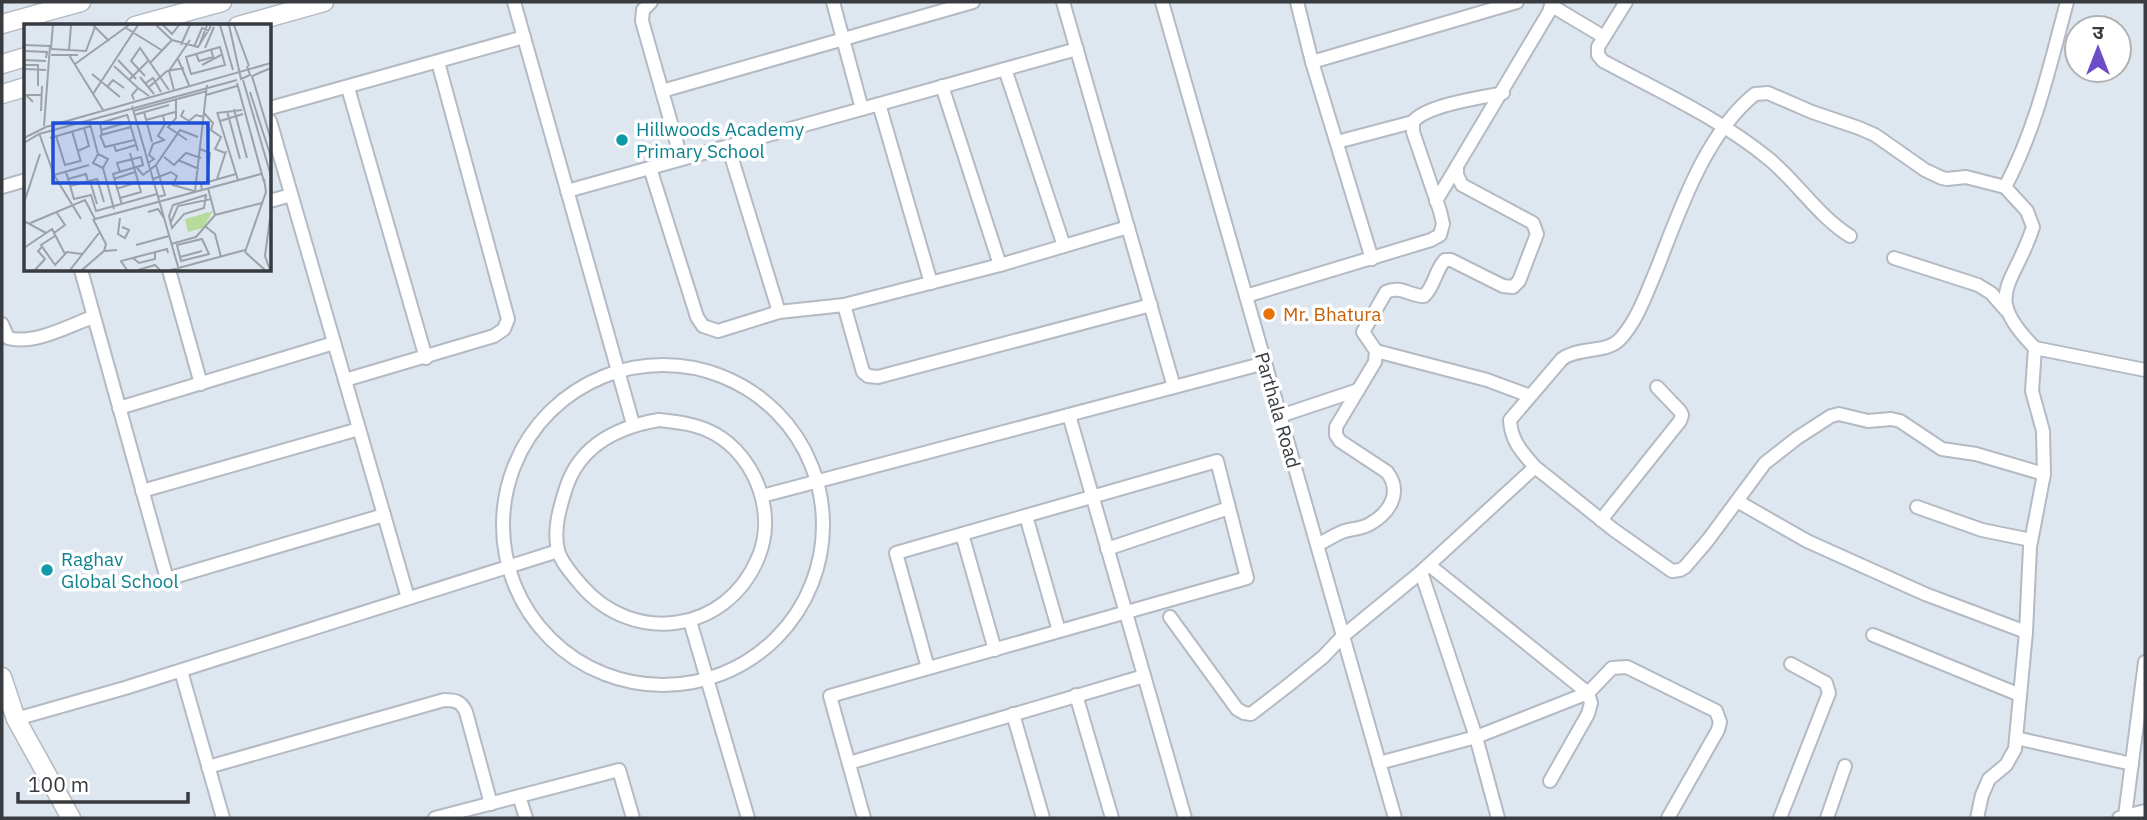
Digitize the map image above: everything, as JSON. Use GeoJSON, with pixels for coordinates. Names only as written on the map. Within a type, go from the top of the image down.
{"type":"FeatureCollection","features":[{"type":"Feature","properties":{"kind":"street"},"geometry":{"type":"LineString","coordinates":[[2,24],[81,2]]}},
{"type":"Feature","properties":{"kind":"street"},"geometry":{"type":"LineString","coordinates":[[141,24],[202,5],[222,2]]}},
{"type":"Feature","properties":{"kind":"street"},"geometry":{"type":"LineString","coordinates":[[245,24],[324,2]]}},
{"type":"Feature","properties":{"kind":"street"},"geometry":{"type":"LineString","coordinates":[[514,2],[633,424]]}},
{"type":"Feature","properties":{"kind":"street"},"geometry":{"type":"LineString","coordinates":[[651,2],[643,9],[642,21],[681,158]]}},
{"type":"Feature","properties":{"kind":"street"},"geometry":{"type":"LineString","coordinates":[[833,2],[862,109]]}},
{"type":"Feature","properties":{"kind":"street"},"geometry":{"type":"LineString","coordinates":[[662,91],[973,2]]}},
{"type":"Feature","properties":{"kind":"street"},"geometry":{"type":"LineString","coordinates":[[1063,2],[1174,387]]}},
{"type":"Feature","properties":{"kind":"street","name":"Parthala Road"},"geometry":{"type":"LineString","coordinates":[[1161,2],[1395,818]]}},
{"type":"Feature","properties":{"kind":"street"},"geometry":{"type":"LineString","coordinates":[[1297,2],[1312,62],[1373,260]]}},
{"type":"Feature","properties":{"kind":"street"},"geometry":{"type":"LineString","coordinates":[[1312,62],[1517,2]]}},
{"type":"Feature","properties":{"kind":"street"},"geometry":{"type":"LineString","coordinates":[[1626,2],[1598,47],[1598,55],[1603,61],[1725,126],[1782,171],[1829,221],[1850,236]]}},
{"type":"Feature","properties":{"kind":"street"},"geometry":{"type":"LineString","coordinates":[[2006,187],[2023,155],[2038,111],[2067,2]]}},
{"type":"Feature","properties":{"kind":"street"},"geometry":{"type":"LineString","coordinates":[[1436,201],[1503,93],[1552,4],[1604,37]]}},
{"type":"Feature","properties":{"kind":"street"},"geometry":{"type":"LineString","coordinates":[[271,108],[524,37]]}},
{"type":"Feature","properties":{"kind":"street"},"geometry":{"type":"LineString","coordinates":[[567,191],[1077,49]]}},
{"type":"Feature","properties":{"kind":"street"},"geometry":{"type":"LineString","coordinates":[[2,64],[24,58]]}},
{"type":"Feature","properties":{"kind":"street"},"geometry":{"type":"LineString","coordinates":[[345,380],[494,336],[504,329],[508,319],[438,62]]}},
{"type":"Feature","properties":{"kind":"street"},"geometry":{"type":"LineString","coordinates":[[1005,69],[1064,246]]}},
{"type":"Feature","properties":{"kind":"street"},"geometry":{"type":"LineString","coordinates":[[942,86],[1000,265]]}},
{"type":"Feature","properties":{"kind":"street"},"geometry":{"type":"LineString","coordinates":[[2,94],[24,88]]}},
{"type":"Feature","properties":{"kind":"street"},"geometry":{"type":"LineString","coordinates":[[348,88],[426,358]]}},
{"type":"Feature","properties":{"kind":"street"},"geometry":{"type":"LineString","coordinates":[[1445,260],[1438,236],[1443,224],[1413,132],[1413,122],[1418,114],[1503,93]]}},
{"type":"Feature","properties":{"kind":"street"},"geometry":{"type":"LineString","coordinates":[[2007,311],[2006,294],[2033,227],[2027,211],[2006,187],[1966,177],[1942,178],[1925,170],[1875,135],[1768,93],[1755,94],[1725,126],[1682,203],[1641,308],[1622,337],[1614,345],[1572,352],[1562,359],[1510,420],[1511,433],[1516,445],[1535,467],[1601,520],[1672,571],[1680,570],[1708,540],[1765,463],[1781,449],[1839,414],[1868,421],[1900,421],[1942,449],[1976,454],[2044,474]]}},
{"type":"Feature","properties":{"kind":"street"},"geometry":{"type":"LineString","coordinates":[[879,104],[932,283]]}},
{"type":"Feature","properties":{"kind":"street"},"geometry":{"type":"LineString","coordinates":[[1337,142],[1413,122]]}},
{"type":"Feature","properties":{"kind":"street"},"geometry":{"type":"LineString","coordinates":[[271,125],[408,598]]}},
{"type":"Feature","properties":{"kind":"street"},"geometry":{"type":"LineString","coordinates":[[728,146],[779,312]]}},
{"type":"Feature","properties":{"kind":"street"},"geometry":{"type":"LineString","coordinates":[[1445,260],[1451,260],[1503,286],[1513,287],[1519,281],[1537,234],[1533,223],[1462,185],[1457,175],[1457,166]]}},
{"type":"Feature","properties":{"kind":"street"},"geometry":{"type":"LineString","coordinates":[[650,168],[697,317],[703,326],[718,331],[779,312],[844,305],[932,283],[1128,227]]}},
{"type":"Feature","properties":{"kind":"street"},"geometry":{"type":"LineString","coordinates":[[2,187],[24,181]]}},
{"type":"Feature","properties":{"kind":"street"},"geometry":{"type":"LineString","coordinates":[[271,201],[291,195]]}},
{"type":"Feature","properties":{"kind":"street"},"geometry":{"type":"LineString","coordinates":[[1246,296],[1373,260],[1438,236]]}},
{"type":"Feature","properties":{"kind":"street"},"geometry":{"type":"LineString","coordinates":[[1894,258],[1978,285],[1992,293],[2007,311],[2017,331],[2035,348],[2145,370]]}},
{"type":"Feature","properties":{"kind":"street"},"geometry":{"type":"LineString","coordinates":[[1317,545],[1343,532],[1367,525],[1391,506],[1395,492],[1393,480],[1387,472],[1340,441],[1336,435],[1336,427],[1375,362],[1376,351],[1363,332],[1386,292],[1399,289],[1424,296],[1429,292],[1445,260]]}},
{"type":"Feature","properties":{"kind":"street"},"geometry":{"type":"LineString","coordinates":[[81,271],[167,579],[384,515]]}},
{"type":"Feature","properties":{"kind":"street"},"geometry":{"type":"LineString","coordinates":[[169,271],[201,384]]}},
{"type":"Feature","properties":{"kind":"street"},"geometry":{"type":"LineString","coordinates":[[844,305],[863,372],[868,376],[878,377],[1151,304]]}},
{"type":"Feature","properties":{"kind":"street"},"geometry":{"type":"LineString","coordinates":[[2,324],[8,338],[19,341],[93,317]]}},
{"type":"Feature","properties":{"kind":"street"},"geometry":{"type":"LineString","coordinates":[[119,408],[334,343]]}},
{"type":"Feature","properties":{"kind":"street"},"geometry":{"type":"LineString","coordinates":[[1977,818],[1989,779],[2006,765],[2015,749],[2031,540],[2044,474],[2043,431],[2032,391],[2035,348]]}},
{"type":"Feature","properties":{"kind":"street"},"geometry":{"type":"LineString","coordinates":[[1376,351],[1486,380],[1530,396]]}},
{"type":"Feature","properties":{"kind":"street"},"geometry":{"type":"LineString","coordinates":[[762,496],[1265,363]]}},
{"type":"Feature","properties":{"kind":"street"},"geometry":{"type":"LineString","coordinates":[[668,364],[718,374],[762,398],[797,435],[819,481],[824,530],[813,585],[784,632],[740,667],[707,679],[675,683],[632,683],[580,664],[538,628],[505,568],[501,525],[510,470],[535,426],[572,392],[618,370],[668,364]]}},
{"type":"Feature","properties":{"kind":"street"},"geometry":{"type":"LineString","coordinates":[[1601,520],[1680,421],[1680,411],[1657,387]]}},
{"type":"Feature","properties":{"kind":"street"},"geometry":{"type":"LineString","coordinates":[[1280,416],[1358,390]]}},
{"type":"Feature","properties":{"kind":"street"},"geometry":{"type":"LineString","coordinates":[[1069,415],[1182,818]]}},
{"type":"Feature","properties":{"kind":"street"},"geometry":{"type":"LineString","coordinates":[[659,420],[690,423],[716,434],[739,453],[754,474],[762,496],[765,526],[760,555],[749,578],[734,596],[712,612],[690,621],[648,624],[615,614],[591,596],[568,570],[558,551],[557,524],[569,478],[581,459],[602,439],[633,424],[659,420]]}},
{"type":"Feature","properties":{"kind":"street"},"geometry":{"type":"LineString","coordinates":[[142,491],[359,429]]}},
{"type":"Feature","properties":{"kind":"street"},"geometry":{"type":"LineString","coordinates":[[864,818],[830,696],[995,650],[1247,578],[1217,461],[896,553],[929,668]]}},
{"type":"Feature","properties":{"kind":"street"},"geometry":{"type":"LineString","coordinates":[[1170,617],[1237,709],[1251,714],[1261,709],[1323,657],[1343,636],[1425,569],[1535,467]]}},
{"type":"Feature","properties":{"kind":"street"},"geometry":{"type":"LineString","coordinates":[[1737,501],[1807,541],[1925,594],[2026,632]]}},
{"type":"Feature","properties":{"kind":"street"},"geometry":{"type":"LineString","coordinates":[[1107,549],[1230,508]]}},
{"type":"Feature","properties":{"kind":"street"},"geometry":{"type":"LineString","coordinates":[[1917,508],[1982,530],[2031,540]]}},
{"type":"Feature","properties":{"kind":"street"},"geometry":{"type":"LineString","coordinates":[[1026,516],[1059,631]]}},
{"type":"Feature","properties":{"kind":"street"},"geometry":{"type":"LineString","coordinates":[[962,534],[995,650]]}},
{"type":"Feature","properties":{"kind":"street"},"geometry":{"type":"LineString","coordinates":[[16,719],[181,671],[558,551]]}},
{"type":"Feature","properties":{"kind":"street"},"geometry":{"type":"LineString","coordinates":[[1425,569],[1588,693],[1591,703],[1588,714],[1550,781]]}},
{"type":"Feature","properties":{"kind":"street"},"geometry":{"type":"LineString","coordinates":[[1425,569],[1498,818]]}},
{"type":"Feature","properties":{"kind":"street"},"geometry":{"type":"LineString","coordinates":[[690,621],[748,818]]}},
{"type":"Feature","properties":{"kind":"street"},"geometry":{"type":"LineString","coordinates":[[1873,635],[2020,695]]}},
{"type":"Feature","properties":{"kind":"street"},"geometry":{"type":"LineString","coordinates":[[2145,662],[2144,689],[2122,817],[2145,811]]}},
{"type":"Feature","properties":{"kind":"street"},"geometry":{"type":"LineString","coordinates":[[1780,818],[1829,694],[1826,683],[1791,664]]}},
{"type":"Feature","properties":{"kind":"street"},"geometry":{"type":"LineString","coordinates":[[1380,763],[1476,737],[1588,693],[1612,668],[1627,667],[1716,711],[1720,722],[1668,818]]}},
{"type":"Feature","properties":{"kind":"street"},"geometry":{"type":"LineString","coordinates":[[181,671],[223,818]]}},
{"type":"Feature","properties":{"kind":"street"},"geometry":{"type":"LineString","coordinates":[[849,763],[1144,676]]}},
{"type":"Feature","properties":{"kind":"street"},"geometry":{"type":"LineString","coordinates":[[2,677],[16,719],[71,818]]}},
{"type":"Feature","properties":{"kind":"street"},"geometry":{"type":"LineString","coordinates":[[1076,695],[1112,818]]}},
{"type":"Feature","properties":{"kind":"street"},"geometry":{"type":"LineString","coordinates":[[208,767],[444,700],[455,700],[462,704],[466,712],[491,804]]}},
{"type":"Feature","properties":{"kind":"street"},"geometry":{"type":"LineString","coordinates":[[1013,714],[1044,818]]}},
{"type":"Feature","properties":{"kind":"street"},"geometry":{"type":"LineString","coordinates":[[2016,738],[2132,764]]}},
{"type":"Feature","properties":{"kind":"street"},"geometry":{"type":"LineString","coordinates":[[1827,818],[1845,766]]}},
{"type":"Feature","properties":{"kind":"street"},"geometry":{"type":"LineString","coordinates":[[435,818],[619,770],[633,818]]}},
{"type":"Feature","properties":{"kind":"street"},"geometry":{"type":"LineString","coordinates":[[519,796],[526,818]]}},
{"type":"Feature","properties":{"kind":"place","name":"Hillwoods Academy Primary School"},"geometry":{"type":"Point","coordinates":[622,140]}},
{"type":"Feature","properties":{"kind":"place","name":"Mr. Bhatura"},"geometry":{"type":"Point","coordinates":[1269,314]}},
{"type":"Feature","properties":{"kind":"place","name":"Raghav Global School"},"geometry":{"type":"Point","coordinates":[47,570]}}]}
